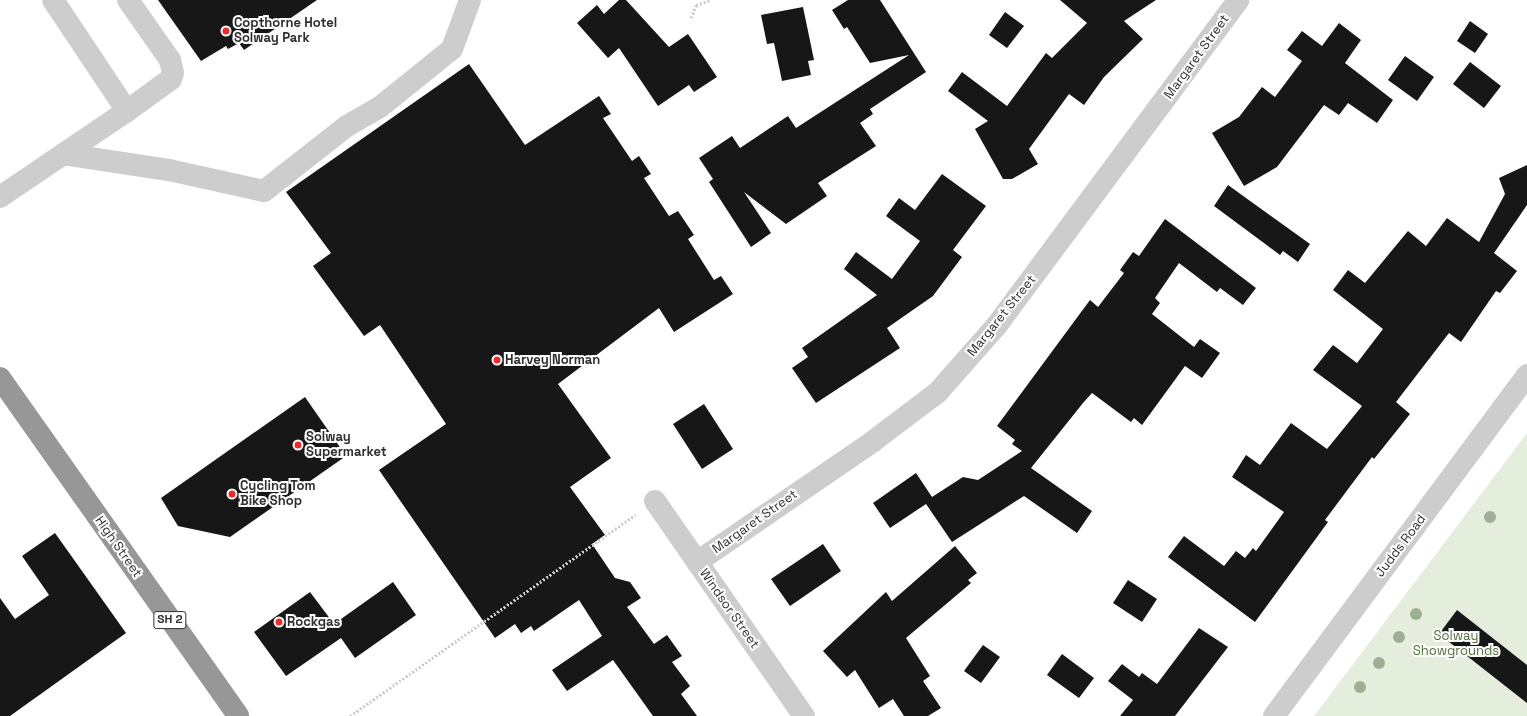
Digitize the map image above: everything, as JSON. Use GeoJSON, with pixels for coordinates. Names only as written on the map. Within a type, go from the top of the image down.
{"type":"FeatureCollection","features":[{"type":"Feature","properties":{"kind":"highway","name":"High Street"},"geometry":{"type":"LineString","coordinates":[[0,378],[238,716]]}},
{"type":"Feature","properties":{"kind":"street"},"geometry":{"type":"LineString","coordinates":[[53,0],[127,111]]}},
{"type":"Feature","properties":{"kind":"street"},"geometry":{"type":"LineString","coordinates":[[0,197],[127,111],[171,78],[173,73],[170,60],[128,0]]}},
{"type":"Feature","properties":{"kind":"street"},"geometry":{"type":"LineString","coordinates":[[63,154],[169,170],[264,191],[347,126],[380,107],[452,49],[470,0]]}},
{"type":"Feature","properties":{"kind":"street","name":"Margaret Street"},"geometry":{"type":"LineString","coordinates":[[697,562],[872,442],[938,392],[997,325],[1238,0]]}},
{"type":"Feature","properties":{"kind":"street","name":"Judds Road"},"geometry":{"type":"LineString","coordinates":[[1274,716],[1527,375]]}},
{"type":"Feature","properties":{"kind":"street","name":"Windsor Street"},"geometry":{"type":"LineString","coordinates":[[655,501],[804,716]]}},
{"type":"Feature","properties":{"kind":"path"},"geometry":{"type":"LineString","coordinates":[[691,18],[696,5],[710,0]]}},
{"type":"Feature","properties":{"kind":"path"},"geometry":{"type":"LineString","coordinates":[[350,716],[655,501]]}},
{"type":"Feature","properties":{"kind":"green space","name":"Solway Showgrounds"},"geometry":{"type":"Polygon","coordinates":[[[1527,433],[1527,716],[1314,716],[1527,433]]]}},
{"type":"Feature","properties":{"kind":"building","name":"Copthorne Hotel Solway Park"},"geometry":{"type":"Polygon","coordinates":[[[158,0],[317,0],[244,50],[239,43],[228,49],[226,46],[201,61],[158,0]]]}},
{"type":"Feature","properties":{"kind":"building"},"geometry":{"type":"Polygon","coordinates":[[[619,0],[626,0],[669,47],[688,34],[717,77],[694,92],[689,85],[658,106],[619,48],[608,58],[577,23],[597,5],[604,14],[619,0]]]}},
{"type":"Feature","properties":{"kind":"building"},"geometry":{"type":"Polygon","coordinates":[[[848,0],[880,0],[926,72],[870,109],[873,114],[860,123],[876,146],[818,183],[827,196],[786,224],[744,192],[771,233],[751,247],[709,182],[713,179],[699,158],[732,136],[740,148],[788,116],[796,128],[909,55],[870,63],[847,27],[844,29],[832,10],[848,0]]]}},
{"type":"Feature","properties":{"kind":"building"},"geometry":{"type":"Polygon","coordinates":[[[1060,0],[1156,0],[1124,21],[1143,39],[1104,77],[1084,105],[1069,94],[1029,149],[1038,164],[1012,179],[1003,179],[975,129],[988,121],[948,91],[962,72],[1007,106],[1046,53],[1052,58],[1087,23],[1060,0]]]}},
{"type":"Feature","properties":{"kind":"building"},"geometry":{"type":"Polygon","coordinates":[[[803,7],[814,60],[808,61],[811,75],[782,81],[774,43],[767,44],[761,15],[803,7]]]}},
{"type":"Feature","properties":{"kind":"building"},"geometry":{"type":"Polygon","coordinates":[[[1005,12],[1024,26],[1007,48],[989,35],[1005,12]]]}},
{"type":"Feature","properties":{"kind":"building"},"geometry":{"type":"Polygon","coordinates":[[[1470,21],[1488,34],[1475,53],[1457,41],[1470,21]]]}},
{"type":"Feature","properties":{"kind":"building"},"geometry":{"type":"Polygon","coordinates":[[[1339,23],[1361,40],[1345,63],[1393,100],[1377,123],[1348,103],[1339,115],[1324,105],[1277,167],[1244,186],[1212,133],[1239,117],[1262,87],[1275,97],[1302,61],[1287,50],[1302,31],[1322,46],[1339,23]]]}},
{"type":"Feature","properties":{"kind":"building"},"geometry":{"type":"Polygon","coordinates":[[[1405,56],[1434,77],[1417,101],[1388,80],[1405,56]]]}},
{"type":"Feature","properties":{"kind":"building"},"geometry":{"type":"Polygon","coordinates":[[[1470,62],[1501,86],[1484,108],[1453,84],[1470,62]]]}},
{"type":"Feature","properties":{"kind":"building","name":"Harvey Norman"},"geometry":{"type":"Polygon","coordinates":[[[469,64],[525,145],[599,96],[611,114],[603,118],[632,161],[639,156],[651,174],[644,178],[669,216],[678,211],[694,235],[688,239],[714,280],[721,276],[733,294],[674,332],[659,308],[558,384],[611,458],[570,487],[605,535],[592,544],[615,578],[630,582],[641,598],[627,607],[654,644],[667,635],[682,656],[672,662],[690,686],[681,694],[697,716],[653,716],[613,660],[567,691],[552,670],[602,636],[579,600],[534,631],[531,626],[521,633],[515,624],[495,638],[379,470],[446,424],[380,325],[364,336],[313,266],[331,253],[286,192],[469,64]]]}},
{"type":"Feature","properties":{"kind":"building"},"geometry":{"type":"Polygon","coordinates":[[[1527,165],[1527,205],[1494,253],[1517,271],[1500,293],[1496,291],[1461,342],[1449,333],[1396,402],[1410,414],[1374,459],[1372,457],[1325,520],[1328,522],[1255,622],[1168,557],[1184,536],[1224,566],[1236,551],[1245,558],[1253,548],[1256,551],[1284,512],[1232,477],[1246,455],[1260,465],[1291,423],[1327,449],[1362,406],[1313,370],[1333,345],[1357,363],[1383,329],[1333,290],[1348,270],[1365,283],[1408,231],[1426,246],[1447,218],[1479,242],[1505,194],[1499,178],[1527,165]]]}},
{"type":"Feature","properties":{"kind":"building"},"geometry":{"type":"Polygon","coordinates":[[[942,174],[986,206],[953,250],[962,257],[933,296],[887,328],[900,348],[816,403],[792,368],[808,357],[802,348],[877,295],[844,269],[856,252],[892,279],[920,241],[886,216],[899,198],[915,210],[942,174]]]}},
{"type":"Feature","properties":{"kind":"building"},"geometry":{"type":"Polygon","coordinates":[[[1228,185],[1310,244],[1298,262],[1283,251],[1280,255],[1214,206],[1228,185]]]}},
{"type":"Feature","properties":{"kind":"building"},"geometry":{"type":"Polygon","coordinates":[[[1165,219],[1256,288],[1243,305],[1220,288],[1217,292],[1179,263],[1155,298],[1160,303],[1152,314],[1194,347],[1200,339],[1220,353],[1202,378],[1185,366],[1142,425],[1134,418],[1131,422],[1092,393],[1031,468],[1092,511],[1077,533],[1024,496],[952,542],[926,504],[890,528],[873,503],[916,473],[932,497],[963,477],[978,480],[1022,451],[1012,444],[1015,440],[997,426],[1090,300],[1098,307],[1124,273],[1120,270],[1133,252],[1139,256],[1165,219]]]}},
{"type":"Feature","properties":{"kind":"building"},"geometry":{"type":"Polygon","coordinates":[[[305,397],[346,456],[230,537],[178,526],[161,498],[305,397]]]}},
{"type":"Feature","properties":{"kind":"building"},"geometry":{"type":"Polygon","coordinates":[[[704,404],[733,449],[702,469],[673,424],[704,404]]]}},
{"type":"Feature","properties":{"kind":"building"},"geometry":{"type":"Polygon","coordinates":[[[55,533],[126,633],[10,716],[0,716],[0,598],[15,619],[49,595],[22,556],[55,533]]]}},
{"type":"Feature","properties":{"kind":"building"},"geometry":{"type":"Polygon","coordinates":[[[823,544],[841,571],[790,606],[771,579],[823,544]]]}},
{"type":"Feature","properties":{"kind":"building"},"geometry":{"type":"Polygon","coordinates":[[[955,546],[977,573],[968,580],[971,583],[906,638],[930,676],[923,681],[941,708],[928,716],[904,716],[893,699],[879,708],[855,670],[847,677],[823,651],[886,592],[892,601],[955,546]]]}},
{"type":"Feature","properties":{"kind":"building"},"geometry":{"type":"Polygon","coordinates":[[[1128,580],[1157,599],[1142,622],[1113,603],[1128,580]]]}},
{"type":"Feature","properties":{"kind":"building"},"geometry":{"type":"Polygon","coordinates":[[[393,582],[416,615],[355,658],[341,638],[286,676],[254,632],[310,592],[334,624],[393,582]]]}},
{"type":"Feature","properties":{"kind":"building"},"geometry":{"type":"Polygon","coordinates":[[[1457,610],[1527,665],[1527,703],[1439,634],[1457,610]]]}},
{"type":"Feature","properties":{"kind":"building"},"geometry":{"type":"Polygon","coordinates":[[[1199,628],[1228,647],[1175,716],[1120,716],[1133,700],[1108,681],[1122,664],[1139,677],[1142,673],[1157,684],[1199,628]]]}},
{"type":"Feature","properties":{"kind":"building"},"geometry":{"type":"Polygon","coordinates":[[[983,645],[1000,657],[981,683],[964,671],[983,645]]]}},
{"type":"Feature","properties":{"kind":"building"},"geometry":{"type":"Polygon","coordinates":[[[1062,654],[1094,678],[1079,698],[1047,675],[1062,654]]]}},
{"type":"Feature","properties":{"kind":"place","name":"Copthorne Hotel Solway Park"},"geometry":{"type":"Point","coordinates":[226,31]}},
{"type":"Feature","properties":{"kind":"place","name":"Harvey Norman"},"geometry":{"type":"Point","coordinates":[497,360]}},
{"type":"Feature","properties":{"kind":"place","name":"Solway Supermarket"},"geometry":{"type":"Point","coordinates":[298,445]}},
{"type":"Feature","properties":{"kind":"place","name":"Cycling Tom Bike Shop"},"geometry":{"type":"Point","coordinates":[232,494]}},
{"type":"Feature","properties":{"kind":"place","name":"Rockgas"},"geometry":{"type":"Point","coordinates":[279,622]}}]}
